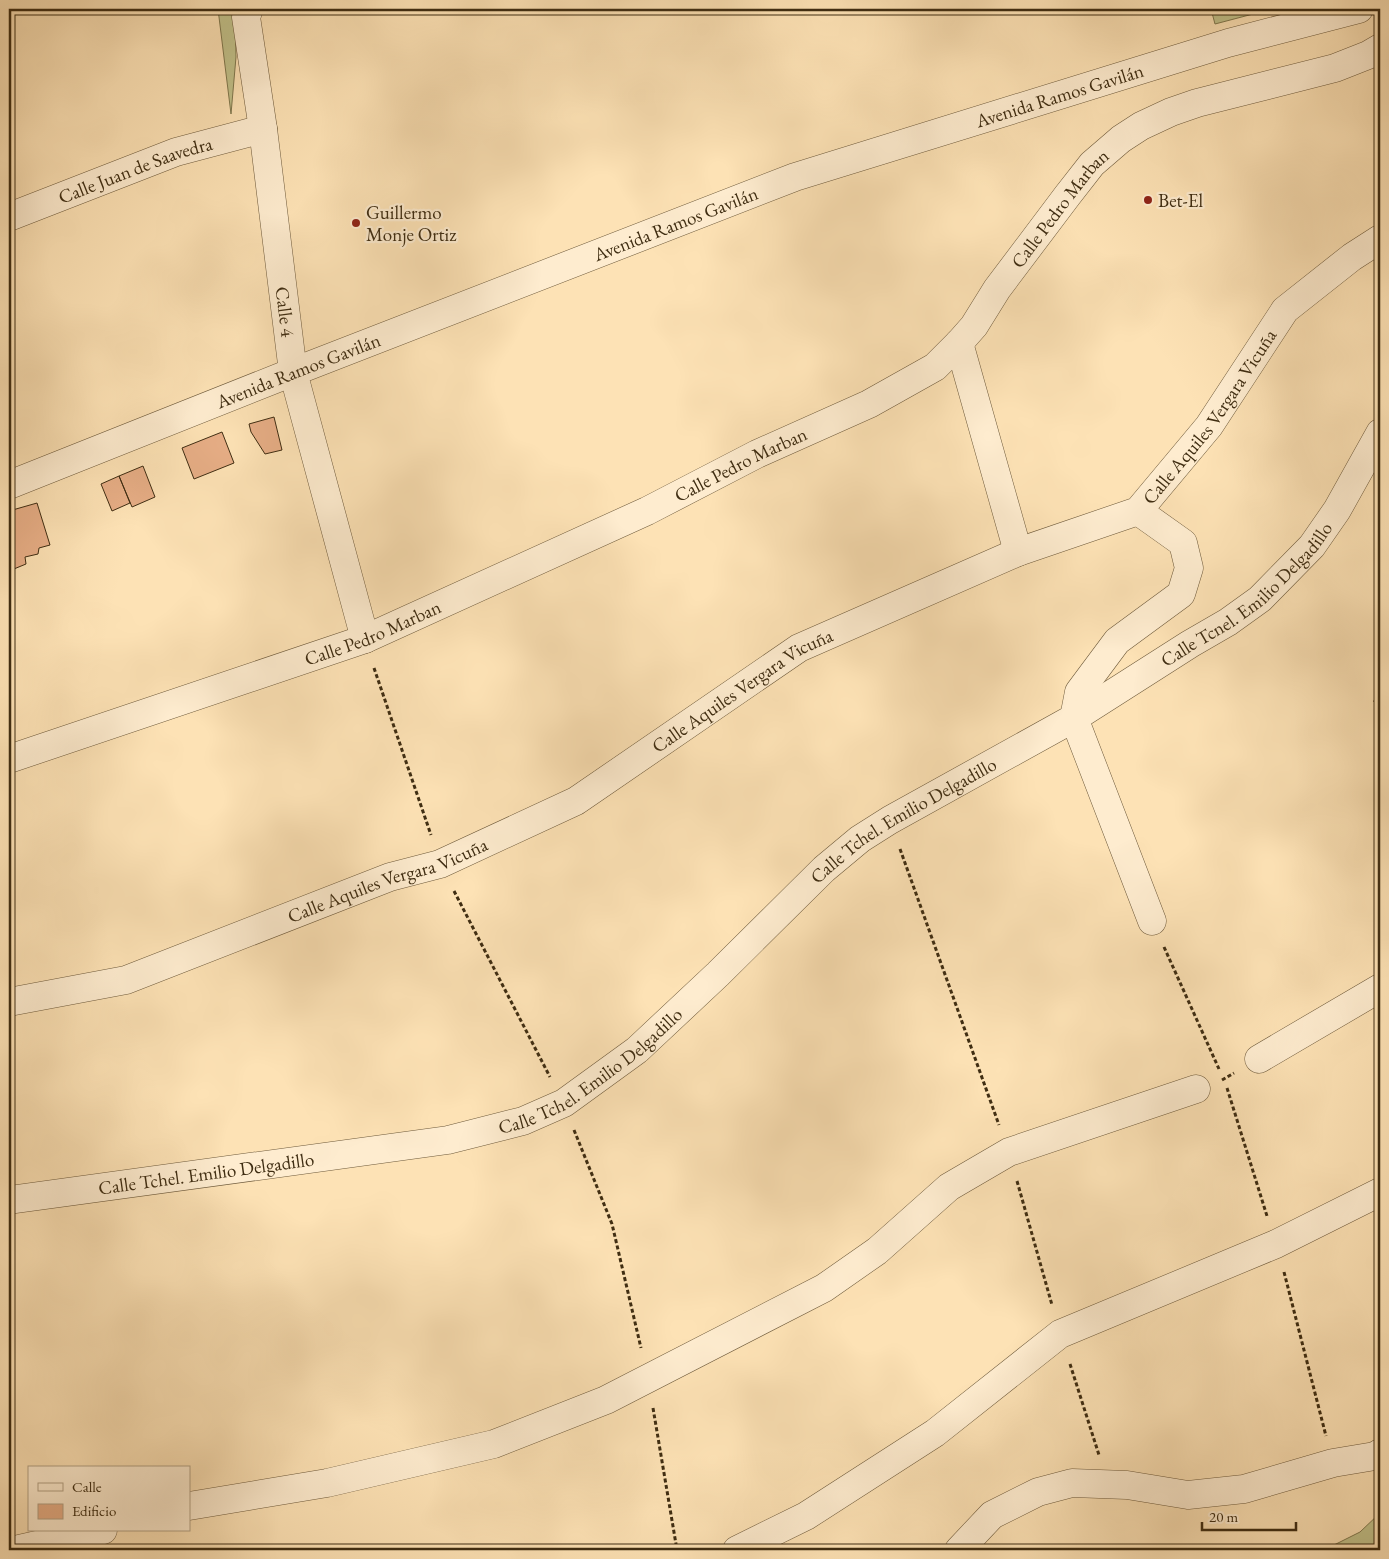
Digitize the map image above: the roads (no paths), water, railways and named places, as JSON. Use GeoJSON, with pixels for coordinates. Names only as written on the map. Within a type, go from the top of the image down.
{"type":"FeatureCollection","features":[{"type":"Feature","properties":{"kind":"street","name":"Calle 4"},"geometry":{"type":"LineString","coordinates":[[249,9],[246,17],[263,129],[292,372],[365,639]]}},
{"type":"Feature","properties":{"kind":"street","name":"Avenida Ramos Gavilán"},"geometry":{"type":"LineString","coordinates":[[9,485],[292,372],[795,177],[1228,43],[1359,9]]}},
{"type":"Feature","properties":{"kind":"street","name":"Calle Pedro Marban"},"geometry":{"type":"LineString","coordinates":[[9,759],[365,639],[647,511],[757,454],[869,404],[935,367],[959,342],[974,326],[997,288],[1092,164],[1121,139],[1141,126],[1188,106],[1335,68],[1368,55],[1380,48]]}},
{"type":"Feature","properties":{"kind":"street","name":"Calle Juan de Saavedra"},"geometry":{"type":"LineString","coordinates":[[9,217],[176,152],[263,129]]}},
{"type":"Feature","properties":{"kind":"street","name":"Calle Aquiles Vergara Vicuña"},"geometry":{"type":"LineString","coordinates":[[9,1002],[126,980],[390,877],[440,864],[576,801],[799,648],[1018,552],[1138,511],[1209,426],[1285,310],[1352,257],[1380,239]]}},
{"type":"Feature","properties":{"kind":"street"},"geometry":{"type":"LineString","coordinates":[[959,342],[1018,552]]}},
{"type":"Feature","properties":{"kind":"street","name":"Calle Tcnel. Emilio Delgadillo"},"geometry":{"type":"LineString","coordinates":[[1074,718],[1228,622],[1260,599],[1312,546],[1337,510],[1380,433]]}},
{"type":"Feature","properties":{"kind":"street"},"geometry":{"type":"LineString","coordinates":[[1138,511],[1183,543],[1189,568],[1181,594],[1117,641],[1079,692],[1074,718],[1152,921]]}},
{"type":"Feature","properties":{"kind":"street","name":"Calle Tchel. Emilio Delgadillo"},"geometry":{"type":"LineString","coordinates":[[9,1200],[448,1140],[523,1121],[564,1103],[637,1050],[824,870],[860,838],[1074,718]]}},
{"type":"Feature","properties":{"kind":"street"},"geometry":{"type":"LineString","coordinates":[[1259,1059],[1380,988]]}},
{"type":"Feature","properties":{"kind":"street"},"geometry":{"type":"LineString","coordinates":[[190,1506],[327,1483],[494,1444],[606,1400],[824,1288],[877,1251],[949,1186],[1009,1152],[1196,1089]]}},
{"type":"Feature","properties":{"kind":"street"},"geometry":{"type":"LineString","coordinates":[[737,1550],[806,1516],[935,1432],[1060,1334],[1276,1244],[1380,1192]]}},
{"type":"Feature","properties":{"kind":"street"},"geometry":{"type":"LineString","coordinates":[[959,1550],[992,1515],[1038,1492],[1072,1483],[1127,1485],[1188,1495],[1244,1489],[1333,1463],[1380,1454]]}},
{"type":"Feature","properties":{"kind":"street"},"geometry":{"type":"LineString","coordinates":[[14,1550],[94,1532]]}},
{"type":"Feature","properties":{"kind":"place","name":"Bet-El"},"geometry":{"type":"Point","coordinates":[1148,200]}},
{"type":"Feature","properties":{"kind":"place","name":"Guillermo Monje Ortiz"},"geometry":{"type":"Point","coordinates":[356,223]}}]}
